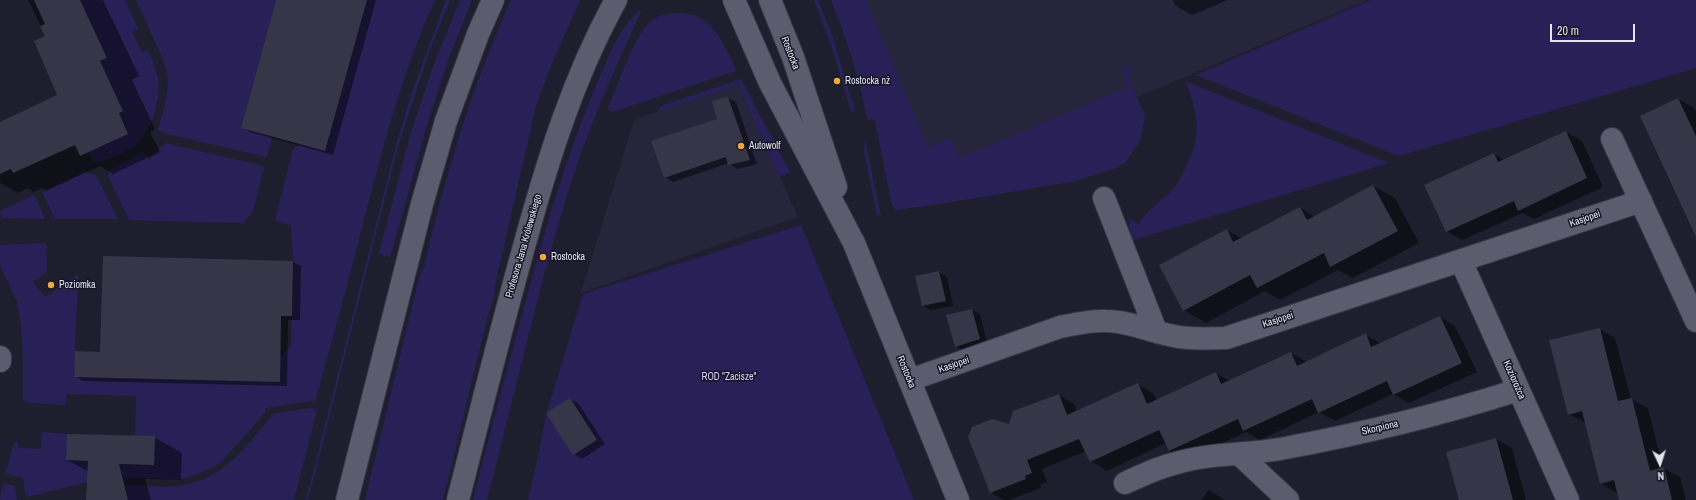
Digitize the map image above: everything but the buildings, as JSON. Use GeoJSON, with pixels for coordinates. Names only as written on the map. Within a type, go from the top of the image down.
{"type":"FeatureCollection","features":[{"type":"Feature","properties":{"kind":"street"},"geometry":{"type":"LineString","coordinates":[[347,500],[406,265],[439,143],[463,72],[492,0]]}},
{"type":"Feature","properties":{"kind":"street","name":"Profesora Jana Królewskiego"},"geometry":{"type":"LineString","coordinates":[[458,500],[511,291],[531,219],[564,115],[605,20],[616,0]]}},
{"type":"Feature","properties":{"kind":"street"},"geometry":{"type":"LineString","coordinates":[[605,20],[627,0]]}},
{"type":"Feature","properties":{"kind":"street","name":"Rostocka"},"geometry":{"type":"LineString","coordinates":[[724,0],[736,12],[744,24]]}},
{"type":"Feature","properties":{"kind":"street","name":"Rostocka"},"geometry":{"type":"LineString","coordinates":[[734,0],[770,83],[854,243]]}},
{"type":"Feature","properties":{"kind":"street","name":"Rostocka"},"geometry":{"type":"LineString","coordinates":[[770,0],[793,58],[854,243],[958,500]]}},
{"type":"Feature","properties":{"kind":"street"},"geometry":{"type":"LineString","coordinates":[[1612,139],[1696,321]]}},
{"type":"Feature","properties":{"kind":"street"},"geometry":{"type":"LineString","coordinates":[[1104,198],[1156,331]]}},
{"type":"Feature","properties":{"kind":"street","name":"Kasjopei"},"geometry":{"type":"LineString","coordinates":[[910,380],[1060,327],[1083,322],[1105,320],[1122,322],[1174,336],[1197,339],[1226,338],[1641,200]]}},
{"type":"Feature","properties":{"kind":"street","name":"Koziorożca"},"geometry":{"type":"LineString","coordinates":[[1461,261],[1568,500]]}},
{"type":"Feature","properties":{"kind":"street","name":"Skorpiona"},"geometry":{"type":"LineString","coordinates":[[1125,483],[1173,463],[1199,458],[1279,449],[1384,428],[1467,406],[1518,390]]}},
{"type":"Feature","properties":{"kind":"street"},"geometry":{"type":"LineString","coordinates":[[1239,454],[1288,500]]}},
{"type":"Feature","properties":{"kind":"shaded area"},"geometry":{"type":"Polygon","coordinates":[[[850,0],[1367,0],[927,186],[850,0]]]}},
{"type":"Feature","properties":{"kind":"shaded area"},"geometry":{"type":"Polygon","coordinates":[[[738,85],[798,217],[581,293],[634,120],[738,85]]]}},
{"type":"Feature","properties":{"kind":"green space"},"geometry":{"type":"Polygon","coordinates":[[[80,0],[125,0],[138,29],[132,32],[142,52],[148,50],[154,64],[159,87],[157,105],[151,122],[137,144],[129,150],[98,162],[93,161],[87,148],[107,144],[128,133],[119,113],[123,111],[100,61],[107,58],[80,0]]]}},
{"type":"Feature","properties":{"kind":"green space"},"geometry":{"type":"Polygon","coordinates":[[[136,0],[276,0],[241,127],[272,137],[267,157],[167,134],[158,130],[165,104],[168,84],[167,73],[163,59],[136,0]]]}},
{"type":"Feature","properties":{"kind":"green space"},"geometry":{"type":"Polygon","coordinates":[[[367,0],[435,0],[422,30],[400,91],[373,184],[315,402],[311,401],[265,408],[265,413],[221,462],[212,468],[184,479],[122,478],[92,481],[26,497],[23,478],[5,474],[14,443],[18,443],[18,448],[41,449],[42,432],[67,434],[67,460],[88,461],[88,463],[154,465],[154,436],[135,436],[136,396],[66,394],[65,405],[31,403],[23,400],[21,325],[17,301],[0,266],[0,245],[46,243],[47,272],[33,282],[45,297],[78,274],[74,377],[280,356],[291,347],[293,261],[291,226],[275,220],[293,150],[299,144],[325,151],[367,0]]]}},
{"type":"Feature","properties":{"kind":"green space"},"geometry":{"type":"Polygon","coordinates":[[[446,0],[450,0],[429,52],[399,143],[308,500],[306,500],[397,142],[412,92],[446,0]]]}},
{"type":"Feature","properties":{"kind":"green space"},"geometry":{"type":"Polygon","coordinates":[[[460,0],[472,0],[450,55],[429,118],[390,258],[379,253],[409,139],[434,64],[460,0]]]}},
{"type":"Feature","properties":{"kind":"green space"},"geometry":{"type":"Polygon","coordinates":[[[511,0],[580,0],[548,73],[536,106],[495,285],[495,295],[487,319],[443,500],[365,500],[419,278],[424,268],[450,165],[484,65],[511,0]]]}},
{"type":"Feature","properties":{"kind":"green space"},"geometry":{"type":"Polygon","coordinates":[[[814,0],[818,0],[832,35],[855,111],[851,111],[833,51],[814,0]]]}},
{"type":"Feature","properties":{"kind":"green space"},"geometry":{"type":"Polygon","coordinates":[[[831,0],[866,0],[928,147],[951,138],[959,158],[1128,87],[1121,67],[1125,66],[1134,72],[1128,76],[1145,116],[1140,141],[1125,163],[1116,168],[1075,181],[896,210],[892,205],[875,120],[867,119],[861,88],[852,58],[831,0]]]}},
{"type":"Feature","properties":{"kind":"green space"},"geometry":{"type":"Polygon","coordinates":[[[1371,0],[1696,0],[1696,68],[1399,156],[1196,75],[1371,0]]]}},
{"type":"Feature","properties":{"kind":"green space"},"geometry":{"type":"Polygon","coordinates":[[[642,9],[602,99],[578,161],[565,202],[546,267],[487,500],[473,500],[537,261],[554,201],[574,141],[597,83],[620,33],[642,9]]]}},
{"type":"Feature","properties":{"kind":"green space"},"geometry":{"type":"Polygon","coordinates":[[[678,13],[690,14],[700,18],[715,31],[721,39],[736,71],[613,112],[609,111],[608,108],[627,61],[645,27],[652,20],[658,17],[678,13]]]}},
{"type":"Feature","properties":{"kind":"green space"},"geometry":{"type":"Polygon","coordinates":[[[741,79],[790,172],[779,177],[738,85],[658,112],[660,107],[666,104],[741,79]]]}},
{"type":"Feature","properties":{"kind":"green space"},"geometry":{"type":"Polygon","coordinates":[[[1185,81],[1389,163],[1133,240],[1129,227],[1130,219],[1138,224],[1146,214],[1175,187],[1185,169],[1194,146],[1197,125],[1196,115],[1185,81]]]}},
{"type":"Feature","properties":{"kind":"green space"},"geometry":{"type":"Polygon","coordinates":[[[865,140],[881,216],[877,215],[864,151],[865,140]]]}},
{"type":"Feature","properties":{"kind":"green space"},"geometry":{"type":"Polygon","coordinates":[[[165,143],[264,166],[254,208],[250,215],[242,223],[129,220],[108,176],[111,169],[142,152],[150,159],[165,143]]]}},
{"type":"Feature","properties":{"kind":"green space"},"geometry":{"type":"Polygon","coordinates":[[[84,172],[96,175],[118,219],[55,219],[42,192],[84,172]]]}},
{"type":"Feature","properties":{"kind":"green space"},"geometry":{"type":"Polygon","coordinates":[[[34,195],[45,219],[2,218],[0,211],[34,195]]]}},
{"type":"Feature","properties":{"kind":"green space","name":"ROD \"Zacisze\""},"geometry":{"type":"Polygon","coordinates":[[[801,225],[914,500],[528,500],[546,415],[583,294],[801,225]]]}},
{"type":"Feature","properties":{"kind":"green space"},"geometry":{"type":"Polygon","coordinates":[[[312,408],[317,410],[294,500],[128,500],[125,485],[168,487],[186,485],[202,480],[229,463],[241,452],[274,413],[312,408]]]}},
{"type":"Feature","properties":{"kind":"green space"},"geometry":{"type":"Polygon","coordinates":[[[3,483],[15,486],[17,500],[0,500],[3,483]]]}},
{"type":"Feature","properties":{"kind":"place","name":"Rostocka nż"},"geometry":{"type":"Point","coordinates":[837,81]}},
{"type":"Feature","properties":{"kind":"place","name":"Autowolf"},"geometry":{"type":"Point","coordinates":[741,146]}},
{"type":"Feature","properties":{"kind":"place","name":"Rostocka"},"geometry":{"type":"Point","coordinates":[543,257]}},
{"type":"Feature","properties":{"kind":"place","name":"Poziomka"},"geometry":{"type":"Point","coordinates":[51,285]}}]}
